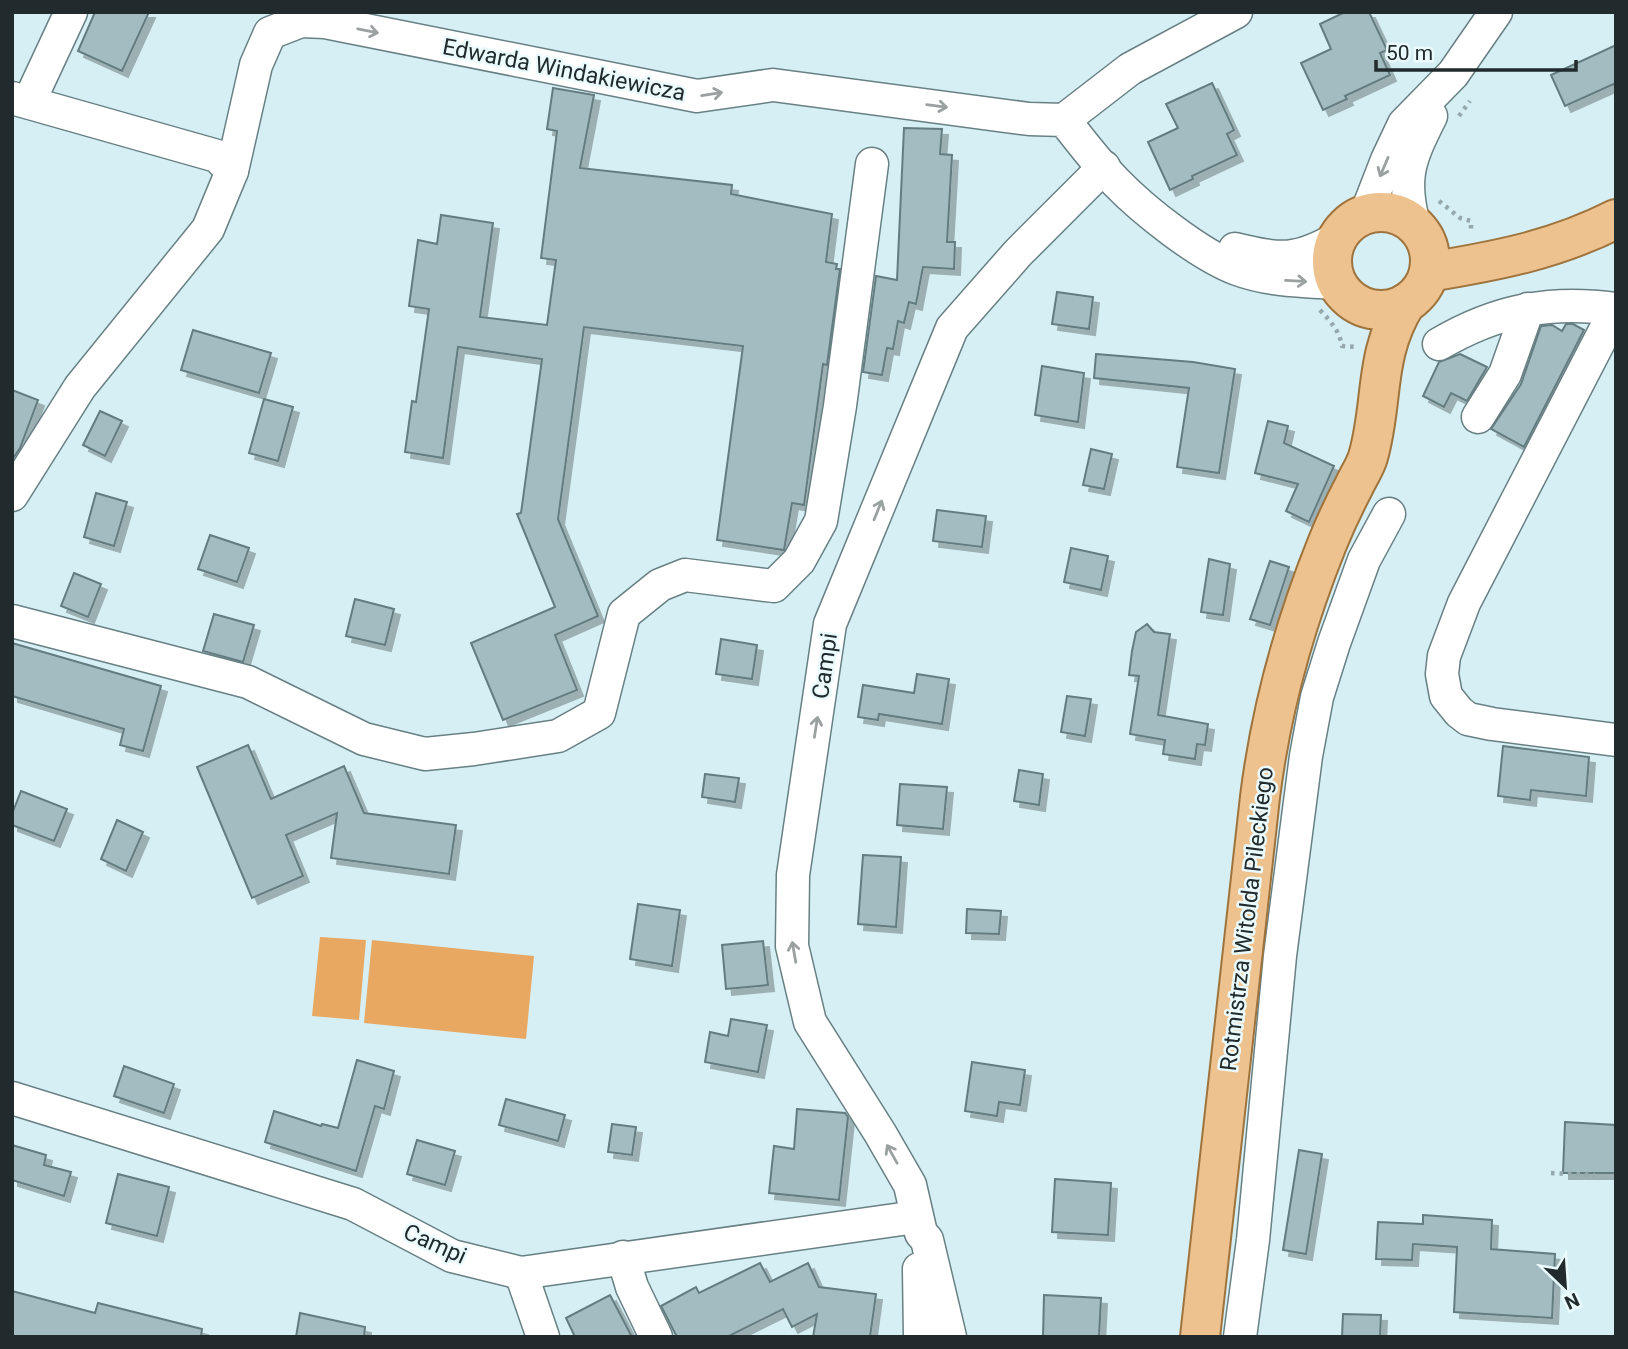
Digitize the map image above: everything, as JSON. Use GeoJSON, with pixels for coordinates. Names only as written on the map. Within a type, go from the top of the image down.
{"type":"FeatureCollection","features":[{"type":"Feature","properties":{"kind":"main road"},"geometry":{"type":"LineString","coordinates":[[1424,218],[1429,272],[1416,295],[1406,303],[1382,310],[1334,295],[1333,253],[1352,226],[1391,213],[1424,218],[1471,239],[1502,237],[1616,217]]}},
{"type":"Feature","properties":{"kind":"main road"},"geometry":{"type":"LineString","coordinates":[[1429,272],[1503,260],[1583,235],[1616,217]]}},
{"type":"Feature","properties":{"kind":"main road","name":"Rotmistrza Witolda Pileckiego"},"geometry":{"type":"LineString","coordinates":[[1334,295],[1363,347],[1341,511]]}},
{"type":"Feature","properties":{"kind":"main road","name":"Rotmistrza Witolda Pileckiego"},"geometry":{"type":"LineString","coordinates":[[1200,1337],[1260,797],[1270,729],[1283,672],[1303,607],[1341,511],[1367,458],[1384,349],[1395,321],[1406,303]]}},
{"type":"Feature","properties":{"kind":"street"},"geometry":{"type":"LineString","coordinates":[[71,12],[21,100],[217,156],[232,171]]}},
{"type":"Feature","properties":{"kind":"street"},"geometry":{"type":"LineString","coordinates":[[1236,12],[1130,69],[1064,120],[1115,182],[1204,253],[1237,269],[1334,295]]}},
{"type":"Feature","properties":{"kind":"street"},"geometry":{"type":"LineString","coordinates":[[1424,218],[1409,204],[1407,175],[1416,145],[1453,74],[1496,12]]}},
{"type":"Feature","properties":{"kind":"street","name":"Edwarda Windakiewicza"},"geometry":{"type":"LineString","coordinates":[[12,495],[80,387],[208,229],[232,171],[256,65],[270,33],[301,20],[325,22],[697,96],[773,85],[1028,119],[1064,120]]}},
{"type":"Feature","properties":{"kind":"street"},"geometry":{"type":"LineString","coordinates":[[1168,226],[1212,243],[1270,257],[1291,257],[1313,252],[1352,226],[1404,124],[1453,74]]}},
{"type":"Feature","properties":{"kind":"street"},"geometry":{"type":"LineString","coordinates":[[12,621],[248,682],[364,739],[425,754],[558,736],[599,713],[624,614],[660,585],[685,575],[774,586],[799,561],[821,521],[840,406],[872,164]]}},
{"type":"Feature","properties":{"kind":"street","name":"Campi"},"geometry":{"type":"LineString","coordinates":[[950,1337],[927,1240],[918,1225],[910,1185],[810,1021],[792,946],[793,876],[830,624],[952,328],[1018,253],[1104,167]]}},
{"type":"Feature","properties":{"kind":"street"},"geometry":{"type":"LineString","coordinates":[[1439,344],[1461,331],[1528,309],[1580,304],[1616,309],[1464,603],[1444,656],[1442,674],[1446,696],[1468,719],[1616,740]]}},
{"type":"Feature","properties":{"kind":"street"},"geometry":{"type":"LineString","coordinates":[[1478,417],[1505,374],[1528,309]]}},
{"type":"Feature","properties":{"kind":"street"},"geometry":{"type":"LineString","coordinates":[[1240,1337],[1255,1264],[1280,956],[1306,756],[1317,697],[1334,643],[1364,560],[1389,514]]}},
{"type":"Feature","properties":{"kind":"street","name":"Campi"},"geometry":{"type":"LineString","coordinates":[[12,1098],[353,1204],[452,1256],[521,1273],[623,1257],[918,1225]]}},
{"type":"Feature","properties":{"kind":"street"},"geometry":{"type":"LineString","coordinates":[[918,1225],[920,1337]]}},
{"type":"Feature","properties":{"kind":"street"},"geometry":{"type":"LineString","coordinates":[[623,1257],[632,1287],[656,1337]]}},
{"type":"Feature","properties":{"kind":"street"},"geometry":{"type":"LineString","coordinates":[[1208,1258],[1255,1264]]}},
{"type":"Feature","properties":{"kind":"street"},"geometry":{"type":"LineString","coordinates":[[521,1273],[543,1337]]}},
{"type":"Feature","properties":{"kind":"path"},"geometry":{"type":"LineString","coordinates":[[1424,218],[1441,204],[1460,218],[1471,220]]}},
{"type":"Feature","properties":{"kind":"path"},"geometry":{"type":"LineString","coordinates":[[1334,295],[1333,323],[1342,346]]}},
{"type":"Feature","properties":{"kind":"path"},"geometry":{"type":"LineString","coordinates":[[1551,1173],[1595,1175]]}},
{"type":"Feature","properties":{"kind":"shaded area"},"geometry":{"type":"Polygon","coordinates":[[[320,937],[366,940],[359,1020],[312,1016],[320,937]]]}},
{"type":"Feature","properties":{"kind":"shaded area"},"geometry":{"type":"Polygon","coordinates":[[[372,940],[534,956],[526,1039],[364,1023],[372,940]]]}},
{"type":"Feature","properties":{"kind":"building"},"geometry":{"type":"Polygon","coordinates":[[[95,12],[149,12],[122,71],[78,51],[95,12]]]}},
{"type":"Feature","properties":{"kind":"building"},"geometry":{"type":"Polygon","coordinates":[[[1345,12],[1369,12],[1387,50],[1380,53],[1390,75],[1345,96],[1347,99],[1323,110],[1301,63],[1331,49],[1320,24],[1345,12]]]}},
{"type":"Feature","properties":{"kind":"building"},"geometry":{"type":"Polygon","coordinates":[[[1616,45],[1616,83],[1565,106],[1551,75],[1616,45]]]}},
{"type":"Feature","properties":{"kind":"building"},"geometry":{"type":"Polygon","coordinates":[[[1212,83],[1234,130],[1227,134],[1237,155],[1192,176],[1193,179],[1170,190],[1148,142],[1178,128],[1166,104],[1212,83]]]}},
{"type":"Feature","properties":{"kind":"building"},"geometry":{"type":"Polygon","coordinates":[[[553,88],[594,95],[580,168],[732,185],[731,194],[832,214],[826,262],[837,264],[836,269],[840,269],[827,365],[823,364],[804,505],[792,503],[784,550],[717,540],[743,346],[584,327],[558,519],[598,616],[555,635],[577,690],[503,720],[471,643],[555,607],[517,514],[521,513],[542,359],[458,347],[443,458],[405,452],[412,401],[416,402],[429,309],[409,306],[418,240],[437,244],[441,215],[493,223],[480,317],[547,325],[556,260],[541,258],[557,131],[547,129],[553,88]]]}},
{"type":"Feature","properties":{"kind":"building"},"geometry":{"type":"Polygon","coordinates":[[[904,128],[942,129],[940,154],[952,155],[947,242],[955,242],[954,269],[923,267],[916,304],[909,302],[904,323],[898,321],[893,349],[887,348],[882,375],[863,372],[876,276],[897,280],[904,128]]]}},
{"type":"Feature","properties":{"kind":"building"},"geometry":{"type":"Polygon","coordinates":[[[1057,292],[1093,297],[1089,329],[1052,324],[1057,292]]]}},
{"type":"Feature","properties":{"kind":"building"},"geometry":{"type":"Polygon","coordinates":[[[1566,324],[1573,324],[1584,330],[1524,447],[1491,429],[1521,384],[1541,326],[1552,325],[1562,331],[1566,324]]]}},
{"type":"Feature","properties":{"kind":"building"},"geometry":{"type":"Polygon","coordinates":[[[193,330],[271,353],[259,393],[181,370],[193,330]]]}},
{"type":"Feature","properties":{"kind":"building"},"geometry":{"type":"Polygon","coordinates":[[[1096,354],[1193,362],[1235,369],[1219,473],[1177,467],[1189,388],[1094,378],[1096,354]]]}},
{"type":"Feature","properties":{"kind":"building"},"geometry":{"type":"Polygon","coordinates":[[[1460,354],[1487,367],[1467,401],[1451,393],[1444,407],[1423,396],[1439,362],[1460,354]]]}},
{"type":"Feature","properties":{"kind":"building"},"geometry":{"type":"Polygon","coordinates":[[[1042,366],[1084,373],[1078,422],[1035,415],[1042,366]]]}},
{"type":"Feature","properties":{"kind":"building"},"geometry":{"type":"Polygon","coordinates":[[[12,390],[38,400],[20,448],[12,460],[12,390]]]}},
{"type":"Feature","properties":{"kind":"building"},"geometry":{"type":"Polygon","coordinates":[[[264,399],[293,407],[278,461],[249,453],[264,399]]]}},
{"type":"Feature","properties":{"kind":"building"},"geometry":{"type":"Polygon","coordinates":[[[100,411],[122,421],[105,456],[83,445],[100,411]]]}},
{"type":"Feature","properties":{"kind":"building"},"geometry":{"type":"Polygon","coordinates":[[[1268,421],[1288,426],[1284,443],[1334,466],[1309,522],[1286,511],[1298,484],[1255,473],[1268,421]]]}},
{"type":"Feature","properties":{"kind":"building"},"geometry":{"type":"Polygon","coordinates":[[[1091,449],[1112,454],[1104,489],[1083,485],[1091,449]]]}},
{"type":"Feature","properties":{"kind":"building"},"geometry":{"type":"Polygon","coordinates":[[[96,493],[127,502],[114,546],[84,537],[96,493]]]}},
{"type":"Feature","properties":{"kind":"building"},"geometry":{"type":"Polygon","coordinates":[[[937,510],[986,516],[982,547],[933,541],[937,510]]]}},
{"type":"Feature","properties":{"kind":"building"},"geometry":{"type":"Polygon","coordinates":[[[210,535],[249,548],[237,582],[198,569],[210,535]]]}},
{"type":"Feature","properties":{"kind":"building"},"geometry":{"type":"Polygon","coordinates":[[[1071,548],[1108,556],[1101,590],[1064,582],[1071,548]]]}},
{"type":"Feature","properties":{"kind":"building"},"geometry":{"type":"Polygon","coordinates":[[[1209,559],[1230,564],[1223,615],[1201,612],[1209,559]]]}},
{"type":"Feature","properties":{"kind":"building"},"geometry":{"type":"Polygon","coordinates":[[[1270,561],[1289,567],[1270,625],[1250,619],[1270,561]]]}},
{"type":"Feature","properties":{"kind":"building"},"geometry":{"type":"Polygon","coordinates":[[[74,573],[101,584],[88,617],[61,606],[74,573]]]}},
{"type":"Feature","properties":{"kind":"building"},"geometry":{"type":"Polygon","coordinates":[[[355,599],[394,609],[385,645],[346,636],[355,599]]]}},
{"type":"Feature","properties":{"kind":"building"},"geometry":{"type":"Polygon","coordinates":[[[214,614],[254,625],[243,662],[203,651],[214,614]]]}},
{"type":"Feature","properties":{"kind":"building"},"geometry":{"type":"Polygon","coordinates":[[[1147,624],[1154,632],[1170,634],[1158,715],[1208,724],[1205,745],[1197,744],[1195,759],[1163,754],[1165,740],[1130,734],[1139,676],[1129,675],[1132,651],[1136,632],[1147,624]]]}},
{"type":"Feature","properties":{"kind":"building"},"geometry":{"type":"Polygon","coordinates":[[[721,639],[757,645],[752,679],[716,674],[721,639]]]}},
{"type":"Feature","properties":{"kind":"building"},"geometry":{"type":"Polygon","coordinates":[[[12,643],[161,686],[143,751],[120,745],[124,729],[12,696],[12,643]]]}},
{"type":"Feature","properties":{"kind":"building"},"geometry":{"type":"Polygon","coordinates":[[[917,674],[949,679],[942,724],[879,714],[878,720],[858,717],[863,685],[914,693],[917,674]]]}},
{"type":"Feature","properties":{"kind":"building"},"geometry":{"type":"Polygon","coordinates":[[[1067,696],[1091,699],[1085,736],[1061,732],[1067,696]]]}},
{"type":"Feature","properties":{"kind":"building"},"geometry":{"type":"Polygon","coordinates":[[[248,745],[271,799],[344,766],[364,813],[456,825],[449,874],[331,858],[337,813],[286,835],[303,876],[252,898],[197,767],[248,745]]]}},
{"type":"Feature","properties":{"kind":"building"},"geometry":{"type":"Polygon","coordinates":[[[1503,746],[1589,757],[1586,796],[1531,790],[1530,800],[1498,796],[1503,746]]]}},
{"type":"Feature","properties":{"kind":"building"},"geometry":{"type":"Polygon","coordinates":[[[1019,770],[1043,774],[1039,805],[1014,801],[1019,770]]]}},
{"type":"Feature","properties":{"kind":"building"},"geometry":{"type":"Polygon","coordinates":[[[705,774],[739,778],[735,802],[702,797],[705,774]]]}},
{"type":"Feature","properties":{"kind":"building"},"geometry":{"type":"Polygon","coordinates":[[[900,784],[947,787],[943,829],[897,825],[900,784]]]}},
{"type":"Feature","properties":{"kind":"building"},"geometry":{"type":"Polygon","coordinates":[[[21,791],[67,809],[54,841],[12,825],[12,814],[21,791]]]}},
{"type":"Feature","properties":{"kind":"building"},"geometry":{"type":"Polygon","coordinates":[[[117,820],[143,832],[126,871],[101,859],[117,820]]]}},
{"type":"Feature","properties":{"kind":"building"},"geometry":{"type":"Polygon","coordinates":[[[863,855],[901,857],[896,927],[858,924],[863,855]]]}},
{"type":"Feature","properties":{"kind":"building"},"geometry":{"type":"Polygon","coordinates":[[[638,904],[680,910],[672,966],[630,959],[638,904]]]}},
{"type":"Feature","properties":{"kind":"building"},"geometry":{"type":"Polygon","coordinates":[[[967,909],[1001,911],[999,934],[966,933],[967,909]]]}},
{"type":"Feature","properties":{"kind":"building"},"geometry":{"type":"Polygon","coordinates":[[[763,941],[768,985],[726,989],[722,945],[763,941]]]}},
{"type":"Feature","properties":{"kind":"building"},"geometry":{"type":"Polygon","coordinates":[[[731,1019],[767,1025],[758,1072],[705,1062],[710,1032],[728,1036],[731,1019]]]}},
{"type":"Feature","properties":{"kind":"building"},"geometry":{"type":"Polygon","coordinates":[[[357,1060],[394,1071],[384,1109],[375,1106],[356,1171],[265,1142],[274,1111],[321,1126],[322,1124],[338,1128],[357,1060]]]}},
{"type":"Feature","properties":{"kind":"building"},"geometry":{"type":"Polygon","coordinates":[[[972,1062],[1025,1070],[1020,1105],[999,1102],[997,1116],[965,1111],[972,1062]]]}},
{"type":"Feature","properties":{"kind":"building"},"geometry":{"type":"Polygon","coordinates":[[[124,1066],[174,1084],[164,1113],[114,1096],[124,1066]]]}},
{"type":"Feature","properties":{"kind":"building"},"geometry":{"type":"Polygon","coordinates":[[[506,1099],[565,1115],[558,1141],[499,1125],[506,1099]]]}},
{"type":"Feature","properties":{"kind":"building"},"geometry":{"type":"Polygon","coordinates":[[[797,1109],[845,1113],[848,1117],[839,1200],[769,1193],[774,1146],[794,1149],[797,1109]]]}},
{"type":"Feature","properties":{"kind":"building"},"geometry":{"type":"Polygon","coordinates":[[[1565,1122],[1616,1125],[1616,1173],[1563,1173],[1565,1122]]]}},
{"type":"Feature","properties":{"kind":"building"},"geometry":{"type":"Polygon","coordinates":[[[612,1124],[636,1127],[632,1155],[608,1152],[612,1124]]]}},
{"type":"Feature","properties":{"kind":"building"},"geometry":{"type":"Polygon","coordinates":[[[417,1140],[455,1151],[445,1185],[407,1174],[417,1140]]]}},
{"type":"Feature","properties":{"kind":"building"},"geometry":{"type":"Polygon","coordinates":[[[12,1145],[46,1155],[44,1165],[71,1172],[64,1196],[12,1180],[12,1145]]]}},
{"type":"Feature","properties":{"kind":"building"},"geometry":{"type":"Polygon","coordinates":[[[1299,1150],[1322,1154],[1306,1254],[1283,1250],[1299,1150]]]}},
{"type":"Feature","properties":{"kind":"building"},"geometry":{"type":"Polygon","coordinates":[[[118,1174],[169,1187],[157,1236],[106,1223],[118,1174]]]}},
{"type":"Feature","properties":{"kind":"building"},"geometry":{"type":"Polygon","coordinates":[[[1055,1179],[1111,1183],[1108,1235],[1052,1232],[1055,1179]]]}},
{"type":"Feature","properties":{"kind":"building"},"geometry":{"type":"Polygon","coordinates":[[[1423,1215],[1492,1220],[1491,1249],[1555,1254],[1552,1318],[1454,1312],[1457,1247],[1413,1244],[1412,1260],[1376,1259],[1378,1222],[1423,1224],[1423,1215]]]}},
{"type":"Feature","properties":{"kind":"building"},"geometry":{"type":"Polygon","coordinates":[[[760,1263],[770,1282],[808,1263],[819,1287],[876,1294],[870,1337],[813,1337],[817,1314],[792,1327],[783,1309],[727,1337],[677,1337],[661,1306],[696,1287],[699,1293],[760,1263]]]}},
{"type":"Feature","properties":{"kind":"building"},"geometry":{"type":"Polygon","coordinates":[[[12,1291],[95,1313],[98,1303],[202,1329],[201,1337],[12,1337],[12,1291]]]}},
{"type":"Feature","properties":{"kind":"building"},"geometry":{"type":"Polygon","coordinates":[[[610,1295],[632,1337],[575,1337],[566,1318],[610,1295]]]}},
{"type":"Feature","properties":{"kind":"building"},"geometry":{"type":"Polygon","coordinates":[[[1044,1295],[1101,1298],[1099,1337],[1043,1337],[1044,1295]]]}},
{"type":"Feature","properties":{"kind":"building"},"geometry":{"type":"Polygon","coordinates":[[[300,1313],[365,1327],[364,1337],[296,1337],[300,1313]]]}},
{"type":"Feature","properties":{"kind":"building"},"geometry":{"type":"Polygon","coordinates":[[[1343,1314],[1381,1315],[1380,1337],[1342,1337],[1343,1314]]]}}]}
